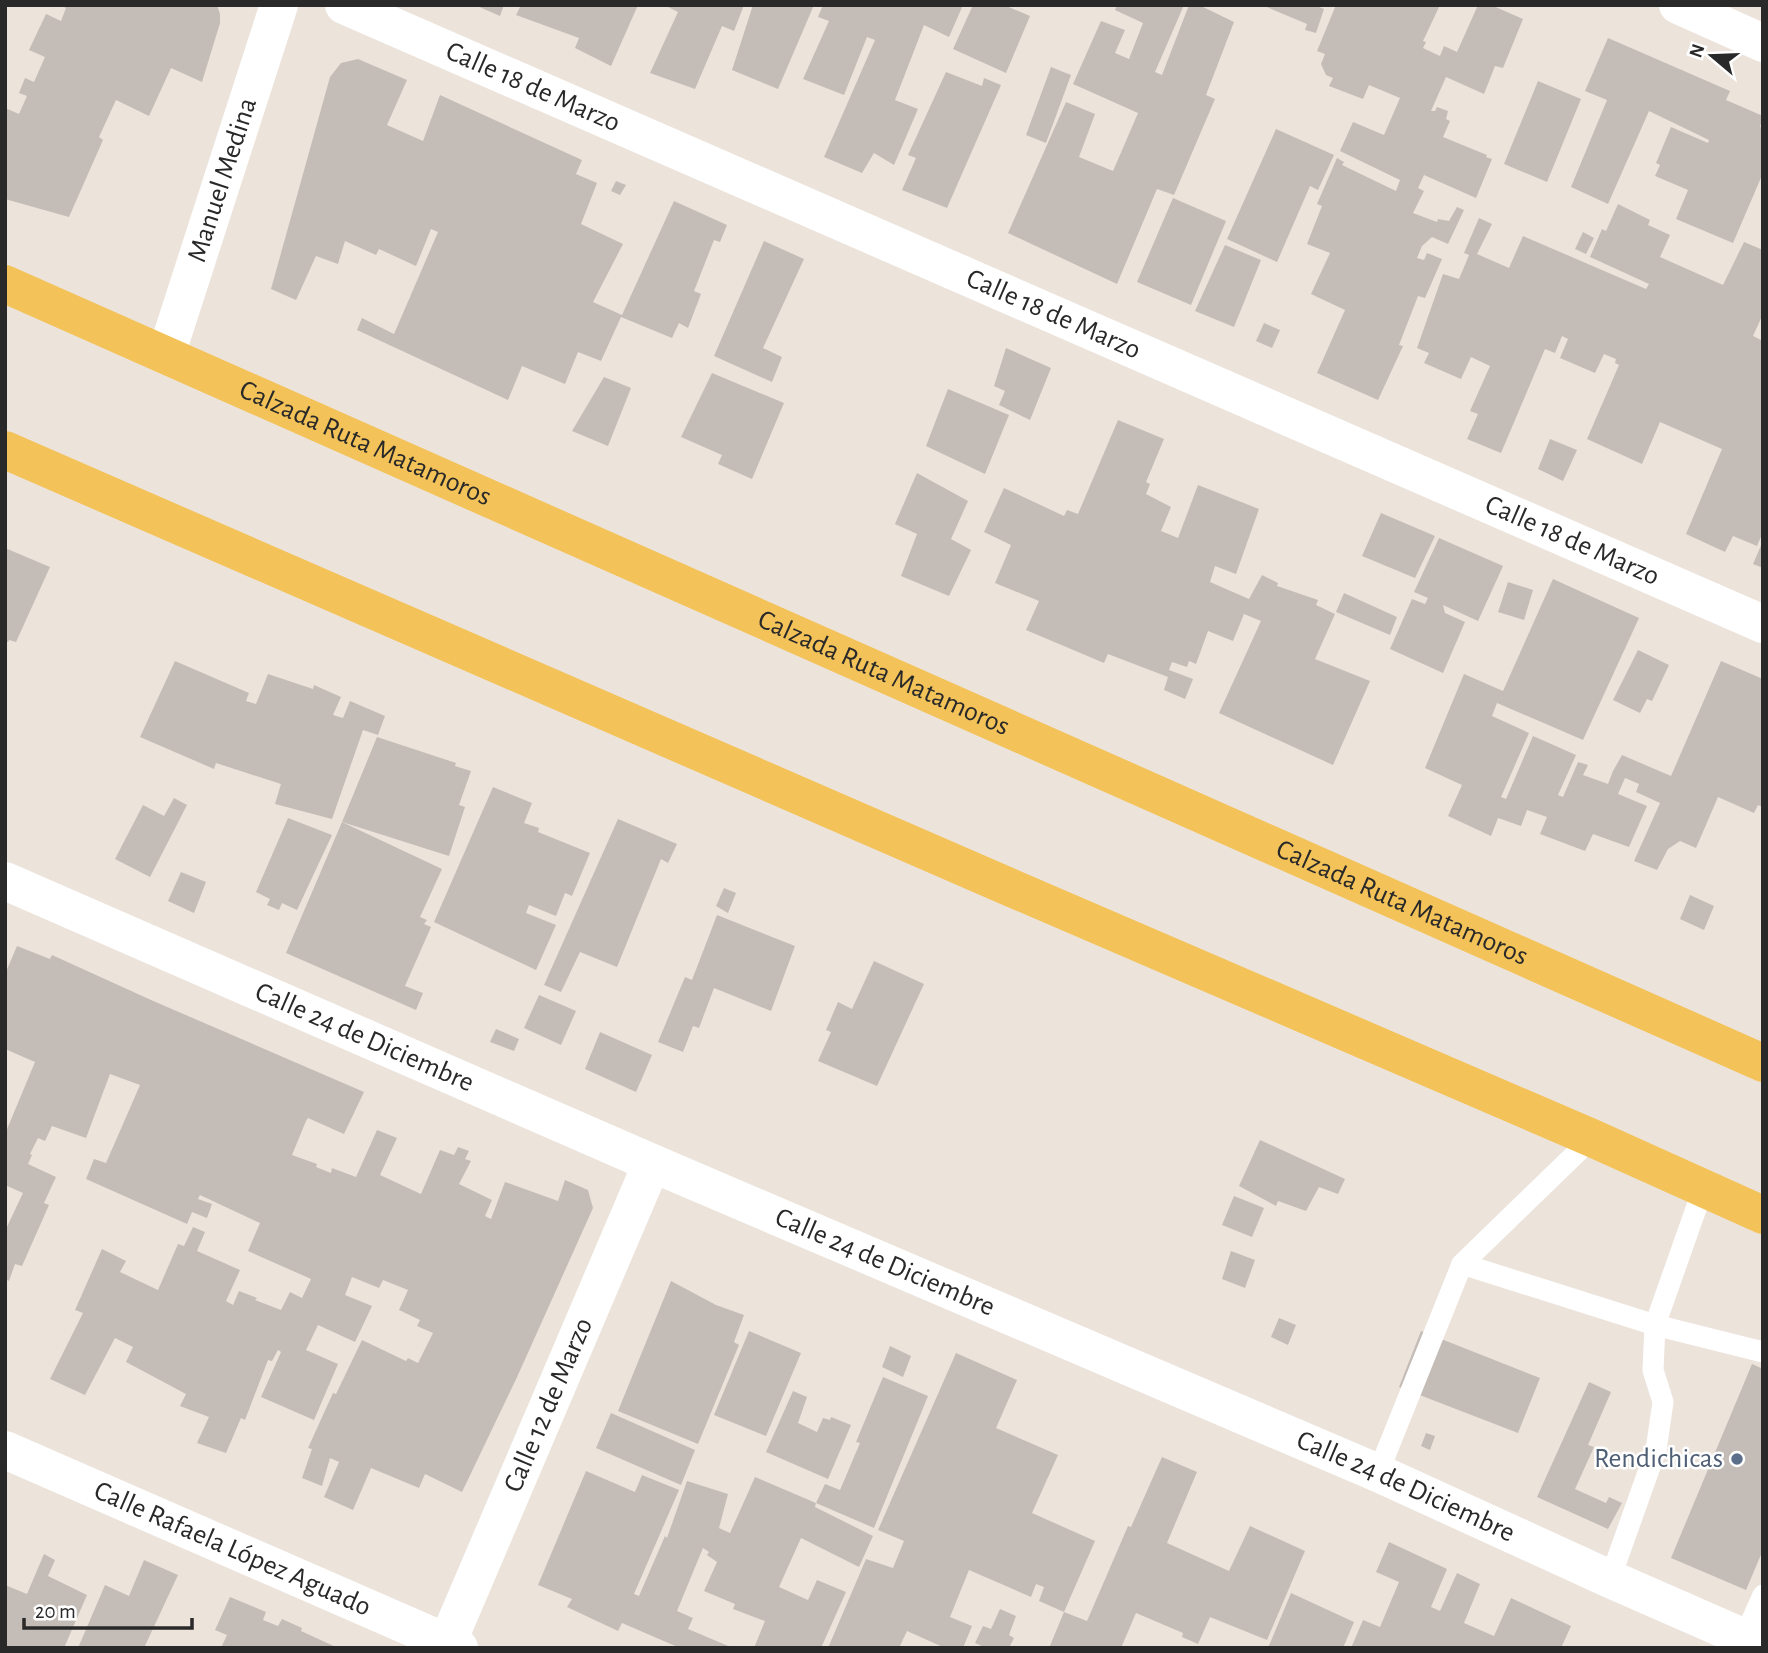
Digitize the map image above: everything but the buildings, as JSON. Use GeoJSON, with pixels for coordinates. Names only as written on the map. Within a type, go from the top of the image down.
{"type":"FeatureCollection","features":[{"type":"Feature","properties":{"kind":"main road","name":"Calzada Ruta Matamoros"},"geometry":{"type":"LineString","coordinates":[[5,284],[1763,1063]]}},
{"type":"Feature","properties":{"kind":"main road"},"geometry":{"type":"LineString","coordinates":[[5,450],[1592,1138],[1763,1215]]}},
{"type":"Feature","properties":{"kind":"street","name":"Manuel Medina"},"geometry":{"type":"LineString","coordinates":[[166,355],[279,5]]}},
{"type":"Feature","properties":{"kind":"street","name":"Calle 18 de Marzo"},"geometry":{"type":"LineString","coordinates":[[344,5],[1763,625]]}},
{"type":"Feature","properties":{"kind":"street"},"geometry":{"type":"LineString","coordinates":[[1678,5],[1763,43]]}},
{"type":"Feature","properties":{"kind":"street","name":"Calle 24 de Diciembre"},"geometry":{"type":"LineString","coordinates":[[5,881],[652,1163],[1378,1473],[1754,1642]]}},
{"type":"Feature","properties":{"kind":"street","name":"Calle 12 de Marzo"},"geometry":{"type":"LineString","coordinates":[[451,1646],[652,1163]]}},
{"type":"Feature","properties":{"kind":"street","name":"Calle Rafaela López Aguado"},"geometry":{"type":"LineString","coordinates":[[5,1450],[451,1646]]}},
{"type":"Feature","properties":{"kind":"lane"},"geometry":{"type":"LineString","coordinates":[[1378,1473],[1462,1264],[1592,1138]]}},
{"type":"Feature","properties":{"kind":"lane"},"geometry":{"type":"LineString","coordinates":[[1610,1578],[1656,1450],[1663,1402],[1653,1370],[1655,1325],[1703,1189]]}},
{"type":"Feature","properties":{"kind":"lane"},"geometry":{"type":"LineString","coordinates":[[1462,1264],[1655,1325],[1763,1352]]}},
{"type":"Feature","properties":{"kind":"lane"},"geometry":{"type":"LineString","coordinates":[[1754,1642],[1763,1595]]}},
{"type":"Feature","properties":{"kind":"place","name":"Rendichicas"},"geometry":{"type":"Point","coordinates":[1737,1459]}}]}
